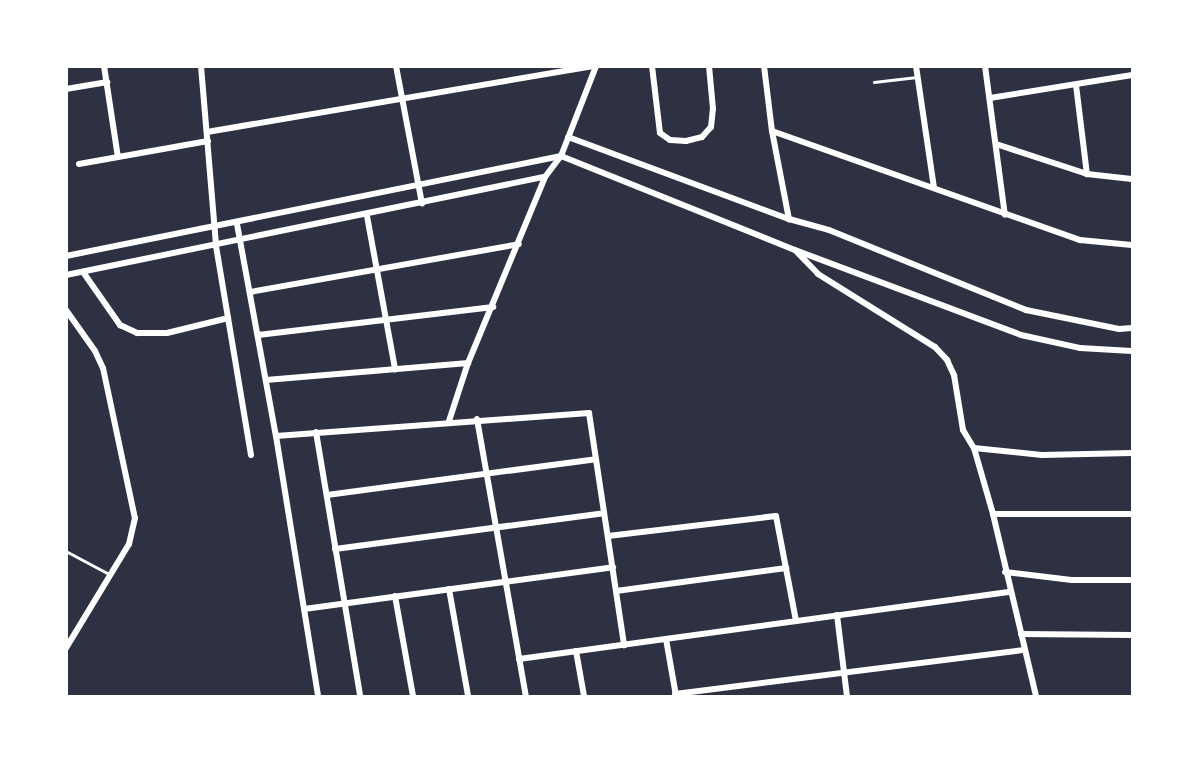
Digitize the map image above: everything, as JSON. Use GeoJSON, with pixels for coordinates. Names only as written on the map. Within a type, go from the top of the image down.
{"type":"FeatureCollection","features":[{"type":"Feature","properties":{"kind":"street"},"geometry":{"type":"LineString","coordinates":[[104,66],[118,157]]}},
{"type":"Feature","properties":{"kind":"street"},"geometry":{"type":"LineString","coordinates":[[201,66],[216,246],[251,455]]}},
{"type":"Feature","properties":{"kind":"street"},"geometry":{"type":"LineString","coordinates":[[396,66],[422,204]]}},
{"type":"Feature","properties":{"kind":"street"},"geometry":{"type":"LineString","coordinates":[[207,132],[595,66]]}},
{"type":"Feature","properties":{"kind":"street"},"geometry":{"type":"LineString","coordinates":[[449,421],[468,363],[545,177],[561,156],[595,66]]}},
{"type":"Feature","properties":{"kind":"street"},"geometry":{"type":"LineString","coordinates":[[652,66],[660,133],[670,140],[686,141],[702,137],[711,127],[713,118],[709,66]]}},
{"type":"Feature","properties":{"kind":"street"},"geometry":{"type":"LineString","coordinates":[[764,66],[772,131],[789,219]]}},
{"type":"Feature","properties":{"kind":"street"},"geometry":{"type":"LineString","coordinates":[[916,66],[934,188]]}},
{"type":"Feature","properties":{"kind":"street"},"geometry":{"type":"LineString","coordinates":[[985,66],[1005,215]]}},
{"type":"Feature","properties":{"kind":"street"},"geometry":{"type":"LineString","coordinates":[[990,98],[1132,75]]}},
{"type":"Feature","properties":{"kind":"street"},"geometry":{"type":"LineString","coordinates":[[66,89],[107,82]]}},
{"type":"Feature","properties":{"kind":"street"},"geometry":{"type":"LineString","coordinates":[[1076,85],[1087,174]]}},
{"type":"Feature","properties":{"kind":"street"},"geometry":{"type":"LineString","coordinates":[[772,131],[1080,240],[1132,245]]}},
{"type":"Feature","properties":{"kind":"street"},"geometry":{"type":"LineString","coordinates":[[568,137],[789,219],[829,230],[1026,310],[1119,329],[1132,328]]}},
{"type":"Feature","properties":{"kind":"street"},"geometry":{"type":"LineString","coordinates":[[79,164],[208,141]]}},
{"type":"Feature","properties":{"kind":"street"},"geometry":{"type":"LineString","coordinates":[[996,144],[1087,174],[1132,178]]}},
{"type":"Feature","properties":{"kind":"street"},"geometry":{"type":"LineString","coordinates":[[66,256],[214,229],[561,156],[794,250],[1021,335],[1080,348],[1132,351]]}},
{"type":"Feature","properties":{"kind":"street"},"geometry":{"type":"LineString","coordinates":[[66,275],[367,216],[545,177]]}},
{"type":"Feature","properties":{"kind":"street"},"geometry":{"type":"LineString","coordinates":[[367,216],[395,369]]}},
{"type":"Feature","properties":{"kind":"street"},"geometry":{"type":"LineString","coordinates":[[237,224],[276,436],[318,696]]}},
{"type":"Feature","properties":{"kind":"street"},"geometry":{"type":"LineString","coordinates":[[250,292],[519,244]]}},
{"type":"Feature","properties":{"kind":"street"},"geometry":{"type":"LineString","coordinates":[[794,250],[818,274],[935,347],[947,360],[954,375],[963,430],[974,448],[993,514],[1036,696]]}},
{"type":"Feature","properties":{"kind":"street"},"geometry":{"type":"LineString","coordinates":[[83,272],[120,325],[138,334],[167,333],[228,318]]}},
{"type":"Feature","properties":{"kind":"street"},"geometry":{"type":"LineString","coordinates":[[258,335],[493,307]]}},
{"type":"Feature","properties":{"kind":"street"},"geometry":{"type":"LineString","coordinates":[[66,310],[95,351],[103,368],[134,503],[134,532],[66,648]]}},
{"type":"Feature","properties":{"kind":"street"},"geometry":{"type":"LineString","coordinates":[[266,380],[468,363]]}},
{"type":"Feature","properties":{"kind":"street"},"geometry":{"type":"LineString","coordinates":[[276,436],[449,421],[589,413],[624,645]]}},
{"type":"Feature","properties":{"kind":"street"},"geometry":{"type":"LineString","coordinates":[[477,419],[526,696]]}},
{"type":"Feature","properties":{"kind":"street"},"geometry":{"type":"LineString","coordinates":[[316,432],[360,696]]}},
{"type":"Feature","properties":{"kind":"street"},"geometry":{"type":"LineString","coordinates":[[974,448],[1042,455],[1132,453]]}},
{"type":"Feature","properties":{"kind":"street"},"geometry":{"type":"LineString","coordinates":[[327,495],[596,459]]}},
{"type":"Feature","properties":{"kind":"street"},"geometry":{"type":"LineString","coordinates":[[335,549],[604,513]]}},
{"type":"Feature","properties":{"kind":"street"},"geometry":{"type":"LineString","coordinates":[[993,514],[1132,514]]}},
{"type":"Feature","properties":{"kind":"street"},"geometry":{"type":"LineString","coordinates":[[608,536],[776,516],[796,621]]}},
{"type":"Feature","properties":{"kind":"street"},"geometry":{"type":"LineString","coordinates":[[304,609],[612,567]]}},
{"type":"Feature","properties":{"kind":"street"},"geometry":{"type":"LineString","coordinates":[[616,591],[786,568]]}},
{"type":"Feature","properties":{"kind":"street"},"geometry":{"type":"LineString","coordinates":[[1005,572],[1072,580],[1132,580]]}},
{"type":"Feature","properties":{"kind":"street"},"geometry":{"type":"LineString","coordinates":[[449,589],[468,696]]}},
{"type":"Feature","properties":{"kind":"street"},"geometry":{"type":"LineString","coordinates":[[520,659],[1010,592]]}},
{"type":"Feature","properties":{"kind":"street"},"geometry":{"type":"LineString","coordinates":[[395,596],[413,696]]}},
{"type":"Feature","properties":{"kind":"street"},"geometry":{"type":"LineString","coordinates":[[837,615],[847,696]]}},
{"type":"Feature","properties":{"kind":"street"},"geometry":{"type":"LineString","coordinates":[[1021,634],[1132,635]]}},
{"type":"Feature","properties":{"kind":"street"},"geometry":{"type":"LineString","coordinates":[[666,639],[675,695],[1024,650]]}},
{"type":"Feature","properties":{"kind":"street"},"geometry":{"type":"LineString","coordinates":[[576,651],[584,696]]}},
{"type":"Feature","properties":{"kind":"lane"},"geometry":{"type":"LineString","coordinates":[[874,82],[917,77]]}},
{"type":"Feature","properties":{"kind":"lane"},"geometry":{"type":"LineString","coordinates":[[66,551],[109,574]]}}]}
